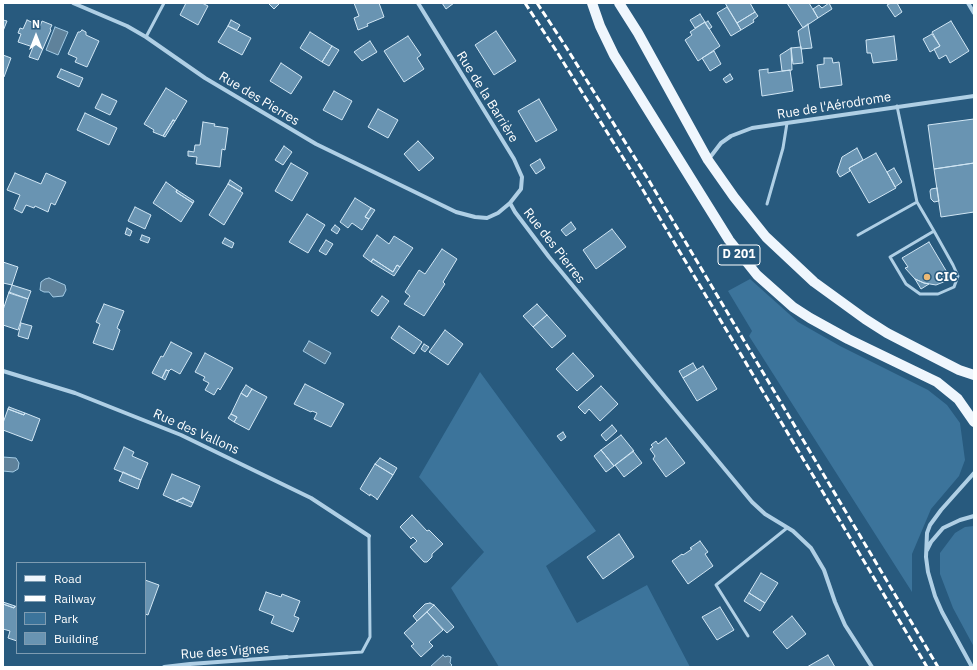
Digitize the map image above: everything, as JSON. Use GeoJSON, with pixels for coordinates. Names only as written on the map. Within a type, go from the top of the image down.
{"type":"FeatureCollection","features":[{"type":"Feature","properties":{"kind":"main road","name":"D 201"},"geometry":{"type":"LineString","coordinates":[[592,3],[600,26],[614,54],[729,240],[757,275],[793,307],[810,318],[848,339],[937,382],[958,399],[974,422]]}},
{"type":"Feature","properties":{"kind":"main road","name":"D 201"},"geometry":{"type":"LineString","coordinates":[[619,3],[638,33],[708,160],[734,197],[766,237],[814,282],[840,303],[887,333],[959,370],[974,375]]}},
{"type":"Feature","properties":{"kind":"street","name":"Rue des Pierres"},"geometry":{"type":"LineString","coordinates":[[73,3],[127,26],[146,37],[205,78],[316,144],[456,212],[475,217],[487,218],[498,213],[510,203],[515,212],[549,257],[752,502],[766,514],[793,532],[811,548],[824,570],[844,625],[872,667]]}},
{"type":"Feature","properties":{"kind":"street","name":"Rue de la Barrière"},"geometry":{"type":"LineString","coordinates":[[418,3],[514,159],[522,177],[521,189],[510,203]]}},
{"type":"Feature","properties":{"kind":"street"},"geometry":{"type":"LineString","coordinates":[[968,3],[974,14]]}},
{"type":"Feature","properties":{"kind":"street","name":"Rue de l'Aérodrome"},"geometry":{"type":"LineString","coordinates":[[708,160],[721,142],[736,133],[752,128],[974,96]]}},
{"type":"Feature","properties":{"kind":"street","name":"Rue des Vallons"},"geometry":{"type":"LineString","coordinates":[[3,371],[75,393],[181,434],[311,498],[368,536]]}},
{"type":"Feature","properties":{"kind":"street"},"geometry":{"type":"LineString","coordinates":[[972,667],[935,596],[928,572],[927,533],[934,518],[974,473]]}},
{"type":"Feature","properties":{"kind":"street"},"geometry":{"type":"LineString","coordinates":[[927,551],[931,542],[943,528],[960,520],[974,516]]}},
{"type":"Feature","properties":{"kind":"street","name":"Rue des Vignes"},"geometry":{"type":"LineString","coordinates":[[164,667],[287,657]]}},
{"type":"Feature","properties":{"kind":"lane"},"geometry":{"type":"LineString","coordinates":[[146,37],[164,3]]}},
{"type":"Feature","properties":{"kind":"lane"},"geometry":{"type":"LineString","coordinates":[[897,106],[917,202],[934,231],[953,265],[958,276],[954,287],[938,294],[920,294],[906,284],[890,257],[934,231]]}},
{"type":"Feature","properties":{"kind":"lane"},"geometry":{"type":"LineString","coordinates":[[767,204],[783,148],[787,123]]}},
{"type":"Feature","properties":{"kind":"lane"},"geometry":{"type":"LineString","coordinates":[[858,235],[917,202]]}},
{"type":"Feature","properties":{"kind":"lane"},"geometry":{"type":"LineString","coordinates":[[748,636],[716,586],[787,528]]}},
{"type":"Feature","properties":{"kind":"lane"},"geometry":{"type":"LineString","coordinates":[[287,657],[362,652],[370,637],[368,536]]}},
{"type":"Feature","properties":{"kind":"green space"},"geometry":{"type":"Polygon","coordinates":[[[750,279],[798,322],[840,346],[928,390],[947,405],[960,423],[965,460],[959,476],[931,509],[912,554],[912,592],[749,336],[752,331],[728,291],[750,279]]]}},
{"type":"Feature","properties":{"kind":"green space"},"geometry":{"type":"Polygon","coordinates":[[[480,372],[596,531],[546,566],[577,623],[647,585],[690,667],[499,667],[451,588],[484,552],[419,477],[480,372]]]}},
{"type":"Feature","properties":{"kind":"green space"},"geometry":{"type":"Polygon","coordinates":[[[974,526],[974,647],[953,608],[940,574],[940,553],[955,533],[965,527],[974,526]]]}},
{"type":"Feature","properties":{"kind":"shaded area"},"geometry":{"type":"Polygon","coordinates":[[[55,27],[68,32],[58,55],[46,50],[55,27]]]}},
{"type":"Feature","properties":{"kind":"shaded area"},"geometry":{"type":"Polygon","coordinates":[[[49,278],[65,285],[66,290],[63,296],[53,297],[49,292],[40,290],[41,282],[49,278]]]}},
{"type":"Feature","properties":{"kind":"shaded area"},"geometry":{"type":"Polygon","coordinates":[[[309,341],[331,353],[325,364],[303,351],[309,341]]]}},
{"type":"Feature","properties":{"kind":"shaded area"},"geometry":{"type":"Polygon","coordinates":[[[3,457],[16,458],[19,463],[18,469],[13,472],[3,471],[3,457]]]}},
{"type":"Feature","properties":{"kind":"shaded area"},"geometry":{"type":"Polygon","coordinates":[[[443,655],[445,657],[451,657],[450,663],[452,665],[450,667],[430,667],[443,655]]]}},
{"type":"Feature","properties":{"kind":"building"},"geometry":{"type":"Polygon","coordinates":[[[186,3],[202,3],[208,6],[198,25],[180,15],[186,3]]]}},
{"type":"Feature","properties":{"kind":"building"},"geometry":{"type":"Polygon","coordinates":[[[280,3],[274,9],[269,4],[280,3]]]}},
{"type":"Feature","properties":{"kind":"building"},"geometry":{"type":"Polygon","coordinates":[[[354,3],[379,3],[384,17],[367,24],[368,26],[358,30],[354,18],[359,16],[354,3]]]}},
{"type":"Feature","properties":{"kind":"building"},"geometry":{"type":"Polygon","coordinates":[[[442,3],[454,3],[446,9],[442,3]]]}},
{"type":"Feature","properties":{"kind":"building"},"geometry":{"type":"Polygon","coordinates":[[[725,3],[750,3],[755,12],[737,23],[725,3]]]}},
{"type":"Feature","properties":{"kind":"building"},"geometry":{"type":"Polygon","coordinates":[[[787,3],[809,3],[818,18],[803,28],[787,3]]]}},
{"type":"Feature","properties":{"kind":"building"},"geometry":{"type":"Polygon","coordinates":[[[829,3],[832,9],[818,18],[813,9],[819,5],[822,8],[829,3]]]}},
{"type":"Feature","properties":{"kind":"building"},"geometry":{"type":"Polygon","coordinates":[[[897,3],[902,12],[895,17],[887,5],[897,3]]]}},
{"type":"Feature","properties":{"kind":"building"},"geometry":{"type":"Polygon","coordinates":[[[727,7],[741,30],[731,36],[717,13],[727,7]]]}},
{"type":"Feature","properties":{"kind":"building"},"geometry":{"type":"Polygon","coordinates":[[[755,12],[758,16],[753,20],[754,22],[741,30],[737,23],[755,12]]]}},
{"type":"Feature","properties":{"kind":"building"},"geometry":{"type":"Polygon","coordinates":[[[700,14],[705,22],[695,28],[690,20],[700,14]]]}},
{"type":"Feature","properties":{"kind":"building"},"geometry":{"type":"Polygon","coordinates":[[[3,20],[7,21],[3,31],[3,20]]]}},
{"type":"Feature","properties":{"kind":"building"},"geometry":{"type":"Polygon","coordinates":[[[27,20],[40,26],[42,21],[52,25],[38,60],[29,57],[33,47],[18,42],[21,34],[18,33],[20,28],[23,29],[27,20]]]}},
{"type":"Feature","properties":{"kind":"building"},"geometry":{"type":"Polygon","coordinates":[[[231,20],[240,25],[237,30],[228,26],[231,20]]]}},
{"type":"Feature","properties":{"kind":"building"},"geometry":{"type":"Polygon","coordinates":[[[708,21],[712,27],[709,29],[705,23],[708,21]]]}},
{"type":"Feature","properties":{"kind":"building"},"geometry":{"type":"Polygon","coordinates":[[[951,21],[969,51],[950,63],[946,55],[939,59],[934,49],[940,46],[932,32],[951,21]]]}},
{"type":"Feature","properties":{"kind":"building"},"geometry":{"type":"Polygon","coordinates":[[[705,22],[720,46],[698,61],[685,40],[692,35],[690,32],[705,22]]]}},
{"type":"Feature","properties":{"kind":"building"},"geometry":{"type":"Polygon","coordinates":[[[808,24],[812,48],[801,49],[798,31],[808,24]]]}},
{"type":"Feature","properties":{"kind":"building"},"geometry":{"type":"Polygon","coordinates":[[[228,26],[251,38],[242,55],[218,42],[228,26]]]}},
{"type":"Feature","properties":{"kind":"building"},"geometry":{"type":"Polygon","coordinates":[[[82,30],[86,32],[86,35],[99,41],[87,67],[75,62],[77,58],[68,54],[78,32],[82,30]]]}},
{"type":"Feature","properties":{"kind":"building"},"geometry":{"type":"Polygon","coordinates":[[[496,31],[516,61],[494,75],[475,45],[496,31]]]}},
{"type":"Feature","properties":{"kind":"building"},"geometry":{"type":"Polygon","coordinates":[[[310,32],[332,46],[322,62],[300,48],[310,32]]]}},
{"type":"Feature","properties":{"kind":"building"},"geometry":{"type":"Polygon","coordinates":[[[932,34],[940,46],[930,52],[923,39],[932,34]]]}},
{"type":"Feature","properties":{"kind":"building"},"geometry":{"type":"Polygon","coordinates":[[[408,36],[421,55],[417,58],[424,69],[404,82],[384,51],[408,36]]]}},
{"type":"Feature","properties":{"kind":"building"},"geometry":{"type":"Polygon","coordinates":[[[894,36],[897,60],[873,63],[871,53],[867,53],[866,40],[894,36]]]}},
{"type":"Feature","properties":{"kind":"building"},"geometry":{"type":"Polygon","coordinates":[[[370,41],[377,52],[362,61],[354,52],[370,41]]]}},
{"type":"Feature","properties":{"kind":"building"},"geometry":{"type":"Polygon","coordinates":[[[332,46],[339,50],[329,66],[322,62],[332,46]]]}},
{"type":"Feature","properties":{"kind":"building"},"geometry":{"type":"Polygon","coordinates":[[[801,47],[803,63],[793,64],[791,48],[801,47]]]}},
{"type":"Feature","properties":{"kind":"building"},"geometry":{"type":"Polygon","coordinates":[[[791,48],[792,70],[782,71],[780,55],[791,48]]]}},
{"type":"Feature","properties":{"kind":"building"},"geometry":{"type":"Polygon","coordinates":[[[714,51],[721,64],[710,71],[702,58],[714,51]]]}},
{"type":"Feature","properties":{"kind":"building"},"geometry":{"type":"Polygon","coordinates":[[[3,55],[11,58],[4,77],[3,77],[3,55]]]}},
{"type":"Feature","properties":{"kind":"building"},"geometry":{"type":"Polygon","coordinates":[[[824,58],[832,58],[833,63],[839,62],[842,85],[820,88],[817,65],[824,64],[824,58]]]}},
{"type":"Feature","properties":{"kind":"building"},"geometry":{"type":"Polygon","coordinates":[[[281,63],[302,77],[291,94],[270,81],[281,63]]]}},
{"type":"Feature","properties":{"kind":"building"},"geometry":{"type":"Polygon","coordinates":[[[61,69],[83,78],[79,87],[57,77],[61,69]]]}},
{"type":"Feature","properties":{"kind":"building"},"geometry":{"type":"Polygon","coordinates":[[[768,69],[768,73],[790,70],[793,91],[762,96],[759,70],[768,69]]]}},
{"type":"Feature","properties":{"kind":"building"},"geometry":{"type":"Polygon","coordinates":[[[730,74],[733,79],[726,83],[723,79],[730,74]]]}},
{"type":"Feature","properties":{"kind":"building"},"geometry":{"type":"Polygon","coordinates":[[[166,88],[187,101],[175,121],[173,120],[163,136],[153,132],[154,130],[144,124],[166,88]]]}},
{"type":"Feature","properties":{"kind":"building"},"geometry":{"type":"Polygon","coordinates":[[[334,91],[352,101],[342,120],[323,110],[334,91]]]}},
{"type":"Feature","properties":{"kind":"building"},"geometry":{"type":"Polygon","coordinates":[[[102,94],[117,101],[110,115],[95,108],[102,94]]]}},
{"type":"Feature","properties":{"kind":"building"},"geometry":{"type":"Polygon","coordinates":[[[539,99],[557,130],[536,142],[518,111],[539,99]]]}},
{"type":"Feature","properties":{"kind":"building"},"geometry":{"type":"Polygon","coordinates":[[[378,109],[398,120],[388,138],[368,127],[378,109]]]}},
{"type":"Feature","properties":{"kind":"building"},"geometry":{"type":"Polygon","coordinates":[[[85,113],[117,128],[109,145],[77,130],[85,113]]]}},
{"type":"Feature","properties":{"kind":"building"},"geometry":{"type":"Polygon","coordinates":[[[974,119],[974,163],[934,169],[928,125],[974,119]]]}},
{"type":"Feature","properties":{"kind":"building"},"geometry":{"type":"Polygon","coordinates":[[[173,120],[175,121],[165,137],[163,136],[173,120]]]}},
{"type":"Feature","properties":{"kind":"building"},"geometry":{"type":"Polygon","coordinates":[[[203,122],[215,124],[214,126],[228,128],[225,150],[222,149],[220,167],[196,164],[197,157],[188,156],[188,151],[194,152],[195,145],[200,145],[203,122]]]}},
{"type":"Feature","properties":{"kind":"building"},"geometry":{"type":"Polygon","coordinates":[[[418,141],[434,158],[419,171],[404,154],[418,141]]]}},
{"type":"Feature","properties":{"kind":"building"},"geometry":{"type":"Polygon","coordinates":[[[284,146],[292,152],[283,165],[275,160],[284,146]]]}},
{"type":"Feature","properties":{"kind":"building"},"geometry":{"type":"Polygon","coordinates":[[[857,148],[863,160],[849,168],[850,171],[840,177],[837,172],[842,157],[857,148]]]}},
{"type":"Feature","properties":{"kind":"building"},"geometry":{"type":"Polygon","coordinates":[[[876,153],[896,188],[869,203],[849,168],[876,153]]]}},
{"type":"Feature","properties":{"kind":"building"},"geometry":{"type":"Polygon","coordinates":[[[540,159],[545,168],[536,174],[530,165],[540,159]]]}},
{"type":"Feature","properties":{"kind":"building"},"geometry":{"type":"Polygon","coordinates":[[[291,163],[308,173],[292,201],[275,191],[291,163]]]}},
{"type":"Feature","properties":{"kind":"building"},"geometry":{"type":"Polygon","coordinates":[[[974,163],[974,212],[941,217],[934,169],[974,163]]]}},
{"type":"Feature","properties":{"kind":"building"},"geometry":{"type":"Polygon","coordinates":[[[894,168],[902,182],[895,187],[887,172],[894,168]]]}},
{"type":"Feature","properties":{"kind":"building"},"geometry":{"type":"Polygon","coordinates":[[[15,173],[41,184],[46,173],[66,182],[55,205],[51,203],[48,212],[35,206],[34,208],[26,205],[22,213],[14,209],[20,195],[7,190],[15,173]]]}},
{"type":"Feature","properties":{"kind":"building"},"geometry":{"type":"Polygon","coordinates":[[[230,180],[242,188],[240,191],[228,184],[230,180]]]}},
{"type":"Feature","properties":{"kind":"building"},"geometry":{"type":"Polygon","coordinates":[[[166,182],[177,190],[176,192],[193,203],[181,222],[153,203],[166,182]]]}},
{"type":"Feature","properties":{"kind":"building"},"geometry":{"type":"Polygon","coordinates":[[[228,184],[243,193],[224,225],[209,215],[228,184]]]}},
{"type":"Feature","properties":{"kind":"building"},"geometry":{"type":"Polygon","coordinates":[[[937,188],[939,201],[934,202],[931,199],[930,191],[931,189],[937,188]]]}},
{"type":"Feature","properties":{"kind":"building"},"geometry":{"type":"Polygon","coordinates":[[[177,190],[194,201],[193,203],[176,192],[177,190]]]}},
{"type":"Feature","properties":{"kind":"building"},"geometry":{"type":"Polygon","coordinates":[[[355,198],[371,208],[365,217],[369,219],[362,230],[352,223],[348,228],[340,222],[355,198]]]}},
{"type":"Feature","properties":{"kind":"building"},"geometry":{"type":"Polygon","coordinates":[[[135,207],[151,215],[145,229],[128,221],[135,207]]]}},
{"type":"Feature","properties":{"kind":"building"},"geometry":{"type":"Polygon","coordinates":[[[371,208],[375,210],[369,219],[365,217],[371,208]]]}},
{"type":"Feature","properties":{"kind":"building"},"geometry":{"type":"Polygon","coordinates":[[[307,214],[325,225],[308,253],[289,242],[307,214]]]}},
{"type":"Feature","properties":{"kind":"building"},"geometry":{"type":"Polygon","coordinates":[[[571,222],[576,229],[566,236],[561,230],[571,222]]]}},
{"type":"Feature","properties":{"kind":"building"},"geometry":{"type":"Polygon","coordinates":[[[335,225],[340,229],[337,234],[331,230],[335,225]]]}},
{"type":"Feature","properties":{"kind":"building"},"geometry":{"type":"Polygon","coordinates":[[[127,228],[132,231],[130,236],[125,234],[127,228]]]}},
{"type":"Feature","properties":{"kind":"building"},"geometry":{"type":"Polygon","coordinates":[[[612,229],[626,247],[596,269],[583,250],[612,229]]]}},
{"type":"Feature","properties":{"kind":"building"},"geometry":{"type":"Polygon","coordinates":[[[142,235],[150,238],[148,243],[140,240],[142,235]]]}},
{"type":"Feature","properties":{"kind":"building"},"geometry":{"type":"Polygon","coordinates":[[[377,235],[389,244],[394,236],[413,248],[400,267],[397,265],[393,272],[373,259],[371,262],[363,256],[377,235]]]}},
{"type":"Feature","properties":{"kind":"building"},"geometry":{"type":"Polygon","coordinates":[[[225,238],[234,243],[232,248],[222,243],[225,238]]]}},
{"type":"Feature","properties":{"kind":"building"},"geometry":{"type":"Polygon","coordinates":[[[326,240],[333,244],[326,255],[319,251],[326,240]]]}},
{"type":"Feature","properties":{"kind":"building"},"geometry":{"type":"Polygon","coordinates":[[[929,242],[951,279],[936,285],[924,283],[915,279],[905,268],[908,267],[902,258],[929,242]]]}},
{"type":"Feature","properties":{"kind":"building"},"geometry":{"type":"Polygon","coordinates":[[[442,249],[457,259],[443,282],[445,284],[424,316],[404,304],[410,296],[405,292],[419,270],[425,274],[442,249]]]}},
{"type":"Feature","properties":{"kind":"building"},"geometry":{"type":"Polygon","coordinates":[[[373,259],[393,272],[397,265],[400,267],[394,276],[371,262],[373,259]]]}},
{"type":"Feature","properties":{"kind":"building"},"geometry":{"type":"Polygon","coordinates":[[[3,262],[18,267],[12,285],[3,283],[3,262]]]}},
{"type":"Feature","properties":{"kind":"building"},"geometry":{"type":"Polygon","coordinates":[[[915,279],[924,283],[929,284],[921,289],[915,279]]]}},
{"type":"Feature","properties":{"kind":"building"},"geometry":{"type":"Polygon","coordinates":[[[12,285],[31,291],[28,299],[9,293],[12,285]]]}},
{"type":"Feature","properties":{"kind":"building"},"geometry":{"type":"Polygon","coordinates":[[[9,292],[28,299],[18,330],[3,325],[3,310],[9,292]]]}},
{"type":"Feature","properties":{"kind":"building"},"geometry":{"type":"Polygon","coordinates":[[[382,296],[389,301],[378,316],[371,311],[382,296]]]}},
{"type":"Feature","properties":{"kind":"building"},"geometry":{"type":"Polygon","coordinates":[[[104,304],[124,311],[117,328],[120,330],[113,350],[93,343],[100,324],[96,322],[104,304]]]}},
{"type":"Feature","properties":{"kind":"building"},"geometry":{"type":"Polygon","coordinates":[[[537,304],[547,315],[533,327],[523,316],[537,304]]]}},
{"type":"Feature","properties":{"kind":"building"},"geometry":{"type":"Polygon","coordinates":[[[547,315],[566,336],[552,348],[533,327],[547,315]]]}},
{"type":"Feature","properties":{"kind":"building"},"geometry":{"type":"Polygon","coordinates":[[[21,323],[32,326],[28,339],[18,336],[21,323]]]}},
{"type":"Feature","properties":{"kind":"building"},"geometry":{"type":"Polygon","coordinates":[[[399,326],[422,342],[414,354],[391,338],[399,326]]]}},
{"type":"Feature","properties":{"kind":"building"},"geometry":{"type":"Polygon","coordinates":[[[445,330],[463,344],[448,365],[429,352],[445,330]]]}},
{"type":"Feature","properties":{"kind":"building"},"geometry":{"type":"Polygon","coordinates":[[[171,342],[192,353],[180,374],[171,369],[169,371],[166,370],[162,378],[152,373],[161,356],[163,357],[171,342]]]}},
{"type":"Feature","properties":{"kind":"building"},"geometry":{"type":"Polygon","coordinates":[[[424,344],[429,347],[425,352],[421,349],[424,344]]]}},
{"type":"Feature","properties":{"kind":"building"},"geometry":{"type":"Polygon","coordinates":[[[205,353],[233,368],[220,390],[218,388],[214,395],[205,390],[209,383],[203,380],[205,377],[195,372],[205,353]]]}},
{"type":"Feature","properties":{"kind":"building"},"geometry":{"type":"Polygon","coordinates":[[[573,353],[594,376],[577,391],[556,369],[573,353]]]}},
{"type":"Feature","properties":{"kind":"building"},"geometry":{"type":"Polygon","coordinates":[[[693,363],[697,370],[683,378],[679,371],[693,363]]]}},
{"type":"Feature","properties":{"kind":"building"},"geometry":{"type":"Polygon","coordinates":[[[703,366],[717,389],[697,401],[683,378],[703,366]]]}},
{"type":"Feature","properties":{"kind":"building"},"geometry":{"type":"Polygon","coordinates":[[[166,370],[169,371],[165,380],[162,378],[166,370]]]}},
{"type":"Feature","properties":{"kind":"building"},"geometry":{"type":"Polygon","coordinates":[[[305,384],[344,404],[331,427],[314,419],[317,413],[311,412],[294,404],[305,384]]]}},
{"type":"Feature","properties":{"kind":"building"},"geometry":{"type":"Polygon","coordinates":[[[246,385],[252,389],[247,397],[241,393],[246,385]]]}},
{"type":"Feature","properties":{"kind":"building"},"geometry":{"type":"Polygon","coordinates":[[[601,386],[618,404],[600,421],[589,409],[585,414],[578,407],[601,386]]]}},
{"type":"Feature","properties":{"kind":"building"},"geometry":{"type":"Polygon","coordinates":[[[252,389],[267,397],[249,430],[234,422],[237,417],[231,414],[241,393],[247,397],[252,389]]]}},
{"type":"Feature","properties":{"kind":"building"},"geometry":{"type":"Polygon","coordinates":[[[9,407],[25,413],[24,415],[8,409],[9,407]]]}},
{"type":"Feature","properties":{"kind":"building"},"geometry":{"type":"Polygon","coordinates":[[[8,409],[24,415],[25,413],[40,419],[32,441],[3,430],[3,423],[8,409]]]}},
{"type":"Feature","properties":{"kind":"building"},"geometry":{"type":"Polygon","coordinates":[[[231,414],[237,417],[234,422],[228,418],[231,414]]]}},
{"type":"Feature","properties":{"kind":"building"},"geometry":{"type":"Polygon","coordinates":[[[612,425],[617,431],[606,441],[601,435],[612,425]]]}},
{"type":"Feature","properties":{"kind":"building"},"geometry":{"type":"Polygon","coordinates":[[[563,432],[566,437],[561,441],[557,436],[563,432]]]}},
{"type":"Feature","properties":{"kind":"building"},"geometry":{"type":"Polygon","coordinates":[[[621,435],[634,451],[614,466],[601,450],[621,435]]]}},
{"type":"Feature","properties":{"kind":"building"},"geometry":{"type":"Polygon","coordinates":[[[666,438],[685,463],[666,477],[653,459],[655,456],[650,449],[653,447],[651,445],[656,441],[658,444],[666,438]]]}},
{"type":"Feature","properties":{"kind":"building"},"geometry":{"type":"Polygon","coordinates":[[[124,447],[134,452],[132,456],[148,463],[141,480],[114,469],[124,447]]]}},
{"type":"Feature","properties":{"kind":"building"},"geometry":{"type":"Polygon","coordinates":[[[601,450],[614,466],[606,472],[594,456],[601,450]]]}},
{"type":"Feature","properties":{"kind":"building"},"geometry":{"type":"Polygon","coordinates":[[[633,451],[642,463],[624,477],[615,465],[633,451]]]}},
{"type":"Feature","properties":{"kind":"building"},"geometry":{"type":"Polygon","coordinates":[[[380,458],[397,468],[393,475],[375,464],[380,458]]]}},
{"type":"Feature","properties":{"kind":"building"},"geometry":{"type":"Polygon","coordinates":[[[375,464],[393,475],[377,500],[370,494],[370,496],[360,489],[375,464]]]}},
{"type":"Feature","properties":{"kind":"building"},"geometry":{"type":"Polygon","coordinates":[[[123,472],[141,480],[138,489],[119,481],[123,472]]]}},
{"type":"Feature","properties":{"kind":"building"},"geometry":{"type":"Polygon","coordinates":[[[172,474],[200,486],[193,503],[183,498],[176,501],[163,495],[172,474]]]}},
{"type":"Feature","properties":{"kind":"building"},"geometry":{"type":"Polygon","coordinates":[[[183,498],[193,503],[191,507],[176,501],[183,498]]]}},
{"type":"Feature","properties":{"kind":"building"},"geometry":{"type":"Polygon","coordinates":[[[412,515],[427,531],[429,530],[443,544],[432,554],[432,557],[427,562],[424,562],[410,547],[417,541],[413,537],[411,539],[400,527],[412,515]]]}},
{"type":"Feature","properties":{"kind":"building"},"geometry":{"type":"Polygon","coordinates":[[[619,534],[634,557],[603,579],[587,557],[619,534]]]}},
{"type":"Feature","properties":{"kind":"building"},"geometry":{"type":"Polygon","coordinates":[[[700,541],[708,552],[705,554],[713,566],[688,584],[672,561],[692,549],[690,548],[700,541]]]}},
{"type":"Feature","properties":{"kind":"building"},"geometry":{"type":"Polygon","coordinates":[[[761,573],[778,583],[765,603],[749,593],[761,573]]]}},
{"type":"Feature","properties":{"kind":"building"},"geometry":{"type":"Polygon","coordinates":[[[146,580],[159,585],[148,615],[146,614],[146,580]]]}},
{"type":"Feature","properties":{"kind":"building"},"geometry":{"type":"Polygon","coordinates":[[[266,592],[281,597],[282,594],[300,601],[294,616],[299,618],[293,632],[271,623],[274,616],[259,610],[266,592]]]}},
{"type":"Feature","properties":{"kind":"building"},"geometry":{"type":"Polygon","coordinates":[[[749,593],[765,603],[760,611],[744,601],[749,593]]]}},
{"type":"Feature","properties":{"kind":"building"},"geometry":{"type":"Polygon","coordinates":[[[3,602],[15,606],[14,608],[3,604],[3,602]]]}},
{"type":"Feature","properties":{"kind":"building"},"geometry":{"type":"Polygon","coordinates":[[[430,603],[434,605],[417,621],[413,616],[425,604],[430,603]]]}},
{"type":"Feature","properties":{"kind":"building"},"geometry":{"type":"Polygon","coordinates":[[[3,604],[14,608],[16,606],[16,641],[8,638],[10,631],[3,629],[3,604]]]}},
{"type":"Feature","properties":{"kind":"building"},"geometry":{"type":"Polygon","coordinates":[[[434,605],[454,627],[447,633],[427,612],[434,605]]]}},
{"type":"Feature","properties":{"kind":"building"},"geometry":{"type":"Polygon","coordinates":[[[720,607],[734,630],[717,640],[702,617],[720,607]]]}},
{"type":"Feature","properties":{"kind":"building"},"geometry":{"type":"Polygon","coordinates":[[[427,612],[443,630],[429,642],[433,646],[421,657],[411,646],[414,644],[404,633],[427,612]]]}},
{"type":"Feature","properties":{"kind":"building"},"geometry":{"type":"Polygon","coordinates":[[[792,616],[806,634],[787,649],[773,632],[792,616]]]}},
{"type":"Feature","properties":{"kind":"building"},"geometry":{"type":"Polygon","coordinates":[[[828,655],[835,667],[807,667],[828,655]]]}},
{"type":"Feature","properties":{"kind":"railway"},"geometry":{"type":"LineString","coordinates":[[525,3],[640,185],[927,667]]}},
{"type":"Feature","properties":{"kind":"railway"},"geometry":{"type":"LineString","coordinates":[[537,3],[648,179],[938,667]]}},
{"type":"Feature","properties":{"kind":"place","name":"CIC"},"geometry":{"type":"Point","coordinates":[927,277]}}]}
